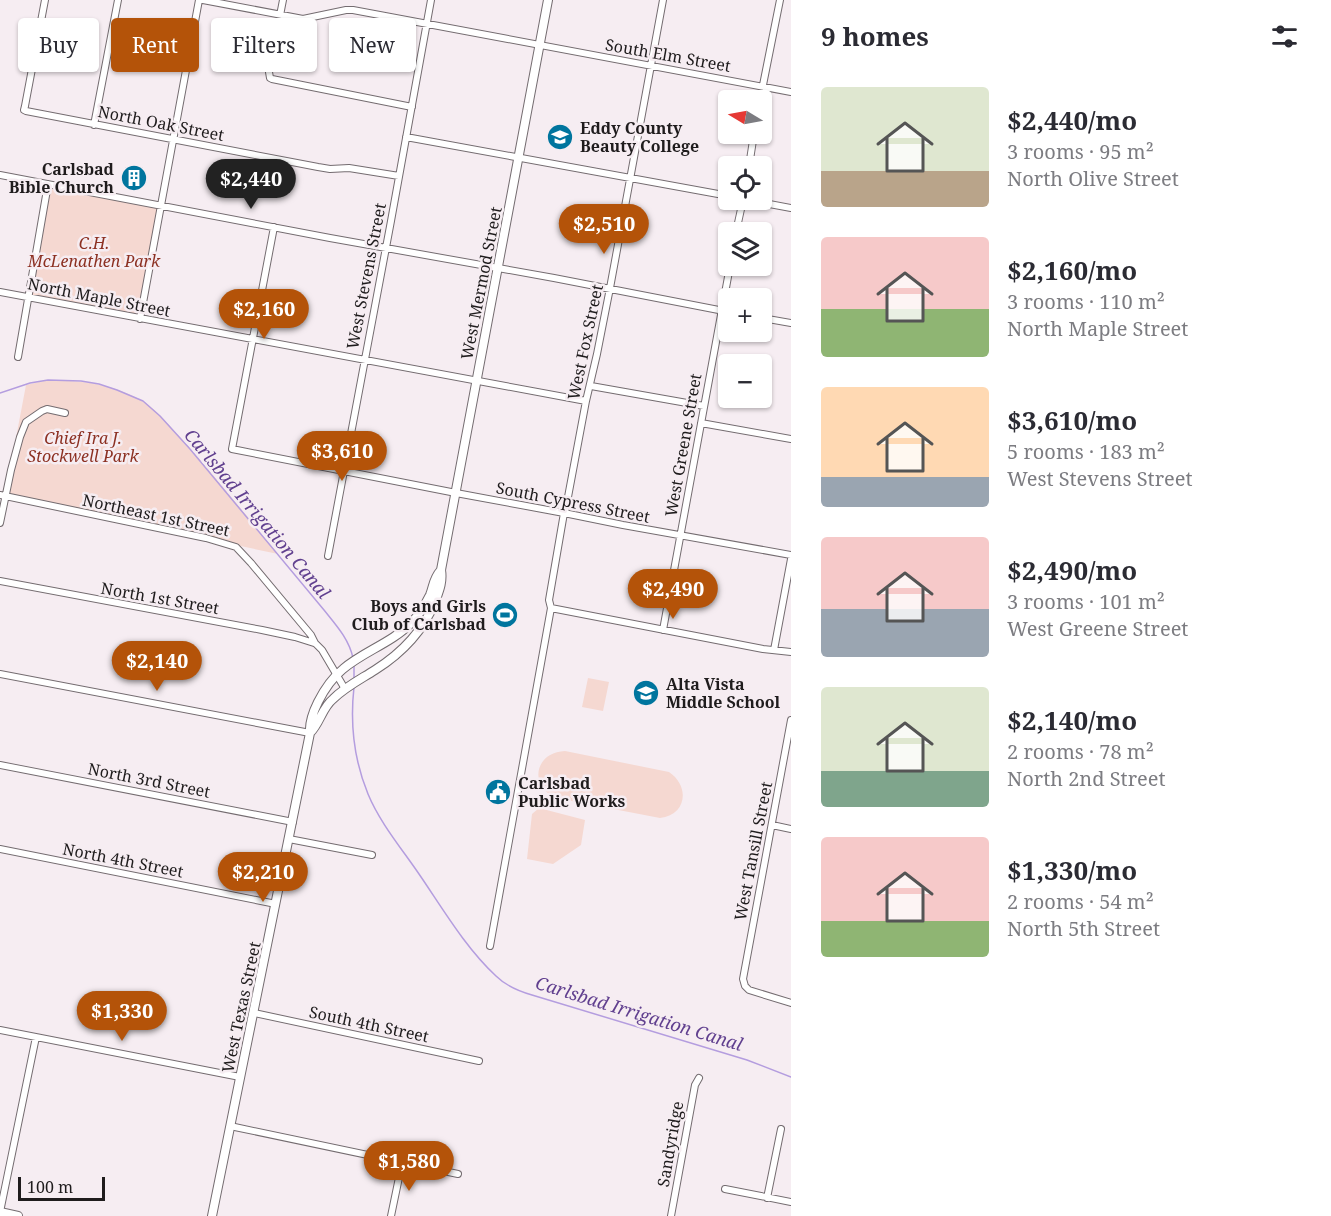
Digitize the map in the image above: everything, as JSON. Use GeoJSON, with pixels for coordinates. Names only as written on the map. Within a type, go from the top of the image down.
{"type":"FeatureCollection","features":[{"type":"Feature","properties":{"kind":"street","name":"North Oak Street"},"geometry":{"type":"LineString","coordinates":[[45,0],[24,110],[318,167],[349,168],[399,176]]}},
{"type":"Feature","properties":{"kind":"street"},"geometry":{"type":"LineString","coordinates":[[94,125],[118,0]]}},
{"type":"Feature","properties":{"kind":"street"},"geometry":{"type":"LineString","coordinates":[[140,319],[201,0]]}},
{"type":"Feature","properties":{"kind":"street","name":"South Elm Street"},"geometry":{"type":"LineString","coordinates":[[201,0],[303,19],[353,10],[791,92]]}},
{"type":"Feature","properties":{"kind":"street"},"geometry":{"type":"LineString","coordinates":[[283,0],[270,78],[412,107]]}},
{"type":"Feature","properties":{"kind":"street","name":"West Stevens Street"},"geometry":{"type":"LineString","coordinates":[[328,556],[431,0]]}},
{"type":"Feature","properties":{"kind":"street","name":"West Mermod Street"},"geometry":{"type":"LineString","coordinates":[[441,570],[548,0]]}},
{"type":"Feature","properties":{"kind":"street","name":"West Fox Street"},"geometry":{"type":"LineString","coordinates":[[490,946],[551,608],[549,600],[663,0]]}},
{"type":"Feature","properties":{"kind":"street"},"geometry":{"type":"LineString","coordinates":[[762,90],[780,0]]}},
{"type":"Feature","properties":{"kind":"street"},"geometry":{"type":"LineString","coordinates":[[406,137],[718,194]]}},
{"type":"Feature","properties":{"kind":"street"},"geometry":{"type":"LineString","coordinates":[[0,176],[718,310]]}},
{"type":"Feature","properties":{"kind":"street"},"geometry":{"type":"LineString","coordinates":[[18,357],[48,184]]}},
{"type":"Feature","properties":{"kind":"street"},"geometry":{"type":"LineString","coordinates":[[772,204],[791,208]]}},
{"type":"Feature","properties":{"kind":"street"},"geometry":{"type":"LineString","coordinates":[[252,339],[274,227]]}},
{"type":"Feature","properties":{"kind":"street","name":"North Maple Street"},"geometry":{"type":"LineString","coordinates":[[0,292],[586,401]]}},
{"type":"Feature","properties":{"kind":"street"},"geometry":{"type":"LineString","coordinates":[[772,320],[791,323]]}},
{"type":"Feature","properties":{"kind":"street","name":"South Cypress Street"},"geometry":{"type":"LineString","coordinates":[[252,339],[232,449],[791,557]]}},
{"type":"Feature","properties":{"kind":"street","name":"West Greene Street"},"geometry":{"type":"LineString","coordinates":[[663,630],[704,406],[718,342]]}},
{"type":"Feature","properties":{"kind":"street"},"geometry":{"type":"LineString","coordinates":[[591,386],[704,406]]}},
{"type":"Feature","properties":{"kind":"street"},"geometry":{"type":"LineString","coordinates":[[0,523],[2,496],[26,422],[47,409],[65,413]]}},
{"type":"Feature","properties":{"kind":"street"},"geometry":{"type":"LineString","coordinates":[[701,423],[791,440]]}},
{"type":"Feature","properties":{"kind":"street","name":"Northeast 1st Street"},"geometry":{"type":"LineString","coordinates":[[2,496],[206,538],[234,546],[251,563],[322,650],[339,672],[345,689]]}},
{"type":"Feature","properties":{"kind":"street"},"geometry":{"type":"LineString","coordinates":[[774,650],[791,557]]}},
{"type":"Feature","properties":{"kind":"street","name":"West Texas Street"},"geometry":{"type":"LineString","coordinates":[[212,1216],[293,822],[310,726],[316,706],[339,672],[396,636],[413,621],[426,603],[435,577],[441,570]]}},
{"type":"Feature","properties":{"kind":"street","name":"West Texas Street"},"geometry":{"type":"LineString","coordinates":[[310,733],[316,728],[326,706],[333,699],[390,660],[409,643],[437,597],[442,579],[441,570]]}},
{"type":"Feature","properties":{"kind":"street","name":"North 1st Street"},"geometry":{"type":"LineString","coordinates":[[0,581],[262,630],[315,643]]}},
{"type":"Feature","properties":{"kind":"street"},"geometry":{"type":"LineString","coordinates":[[551,608],[763,649],[791,652]]}},
{"type":"Feature","properties":{"kind":"street"},"geometry":{"type":"LineString","coordinates":[[0,674],[310,733]]}},
{"type":"Feature","properties":{"kind":"street","name":"West Tansill Street"},"geometry":{"type":"LineString","coordinates":[[791,720],[743,979],[749,990],[791,1003]]}},
{"type":"Feature","properties":{"kind":"street","name":"North 3rd Street"},"geometry":{"type":"LineString","coordinates":[[0,765],[293,822]]}},
{"type":"Feature","properties":{"kind":"street"},"geometry":{"type":"LineString","coordinates":[[772,825],[791,829]]}},
{"type":"Feature","properties":{"kind":"street"},"geometry":{"type":"LineString","coordinates":[[289,839],[372,855]]}},
{"type":"Feature","properties":{"kind":"street","name":"North 4th Street"},"geometry":{"type":"LineString","coordinates":[[0,849],[276,904]]}},
{"type":"Feature","properties":{"kind":"street","name":"South 4th Street"},"geometry":{"type":"LineString","coordinates":[[254,1013],[479,1061]]}},
{"type":"Feature","properties":{"kind":"street"},"geometry":{"type":"LineString","coordinates":[[0,1030],[240,1077]]}},
{"type":"Feature","properties":{"kind":"street"},"geometry":{"type":"LineString","coordinates":[[18,1216],[0,1212],[36,1037]]}},
{"type":"Feature","properties":{"kind":"street","name":"Sandyridge"},"geometry":{"type":"LineString","coordinates":[[671,1216],[695,1085],[699,1078]]}},
{"type":"Feature","properties":{"kind":"street"},"geometry":{"type":"LineString","coordinates":[[230,1126],[458,1174]]}},
{"type":"Feature","properties":{"kind":"street"},"geometry":{"type":"LineString","coordinates":[[767,1198],[782,1128]]}},
{"type":"Feature","properties":{"kind":"street"},"geometry":{"type":"LineString","coordinates":[[391,1216],[402,1163]]}},
{"type":"Feature","properties":{"kind":"street"},"geometry":{"type":"LineString","coordinates":[[725,1190],[791,1202]]}},
{"type":"Feature","properties":{"kind":"green space","name":"C.H. McLenathen Park"},"geometry":{"type":"Polygon","coordinates":[[[48,184],[161,206],[140,319],[29,298],[48,184]]]}},
{"type":"Feature","properties":{"kind":"green space","name":"Chief Ira J. Stockwell Park"},"geometry":{"type":"Polygon","coordinates":[[[48,380],[107,386],[146,403],[191,449],[278,554],[5,496],[26,385],[48,380]]]}},
{"type":"Feature","properties":{"kind":"green space"},"geometry":{"type":"Polygon","coordinates":[[[588,678],[609,682],[603,711],[582,707],[588,678]]]}},
{"type":"Feature","properties":{"kind":"green space"},"geometry":{"type":"Polygon","coordinates":[[[565,751],[669,772],[680,785],[682,799],[680,806],[676,812],[660,818],[556,798],[541,786],[539,770],[547,757],[565,751]]]}},
{"type":"Feature","properties":{"kind":"green space"},"geometry":{"type":"Polygon","coordinates":[[[539,808],[585,820],[581,845],[553,864],[527,859],[532,814],[539,808]]]}},
{"type":"Feature","properties":{"kind":"waterway","name":"Carlsbad Irrigation Canal"},"geometry":{"type":"LineString","coordinates":[[0,393],[30,383],[48,380],[81,381],[99,384],[143,401],[190,449],[324,610],[345,638],[353,658]]}},
{"type":"Feature","properties":{"kind":"waterway","name":"Carlsbad Irrigation Canal"},"geometry":{"type":"LineString","coordinates":[[354,666],[354,679]]}},
{"type":"Feature","properties":{"kind":"waterway","name":"Carlsbad Irrigation Canal"},"geometry":{"type":"LineString","coordinates":[[354,687],[353,728],[356,755],[373,805],[455,927],[474,953],[500,980],[512,988],[747,1060],[791,1077]]}},
{"type":"Feature","properties":{"kind":"place","name":"Eddy County Beauty College"},"geometry":{"type":"Point","coordinates":[560,137]}},
{"type":"Feature","properties":{"kind":"place","name":"Carlsbad Bible Church"},"geometry":{"type":"Point","coordinates":[134,178]}},
{"type":"Feature","properties":{"kind":"place","name":"Boys and Girls Club of Carlsbad"},"geometry":{"type":"Point","coordinates":[505,615]}},
{"type":"Feature","properties":{"kind":"place","name":"Alta Vista Middle School"},"geometry":{"type":"Point","coordinates":[646,693]}},
{"type":"Feature","properties":{"kind":"place","name":"Carlsbad Public Works"},"geometry":{"type":"Point","coordinates":[498,792]}}]}
